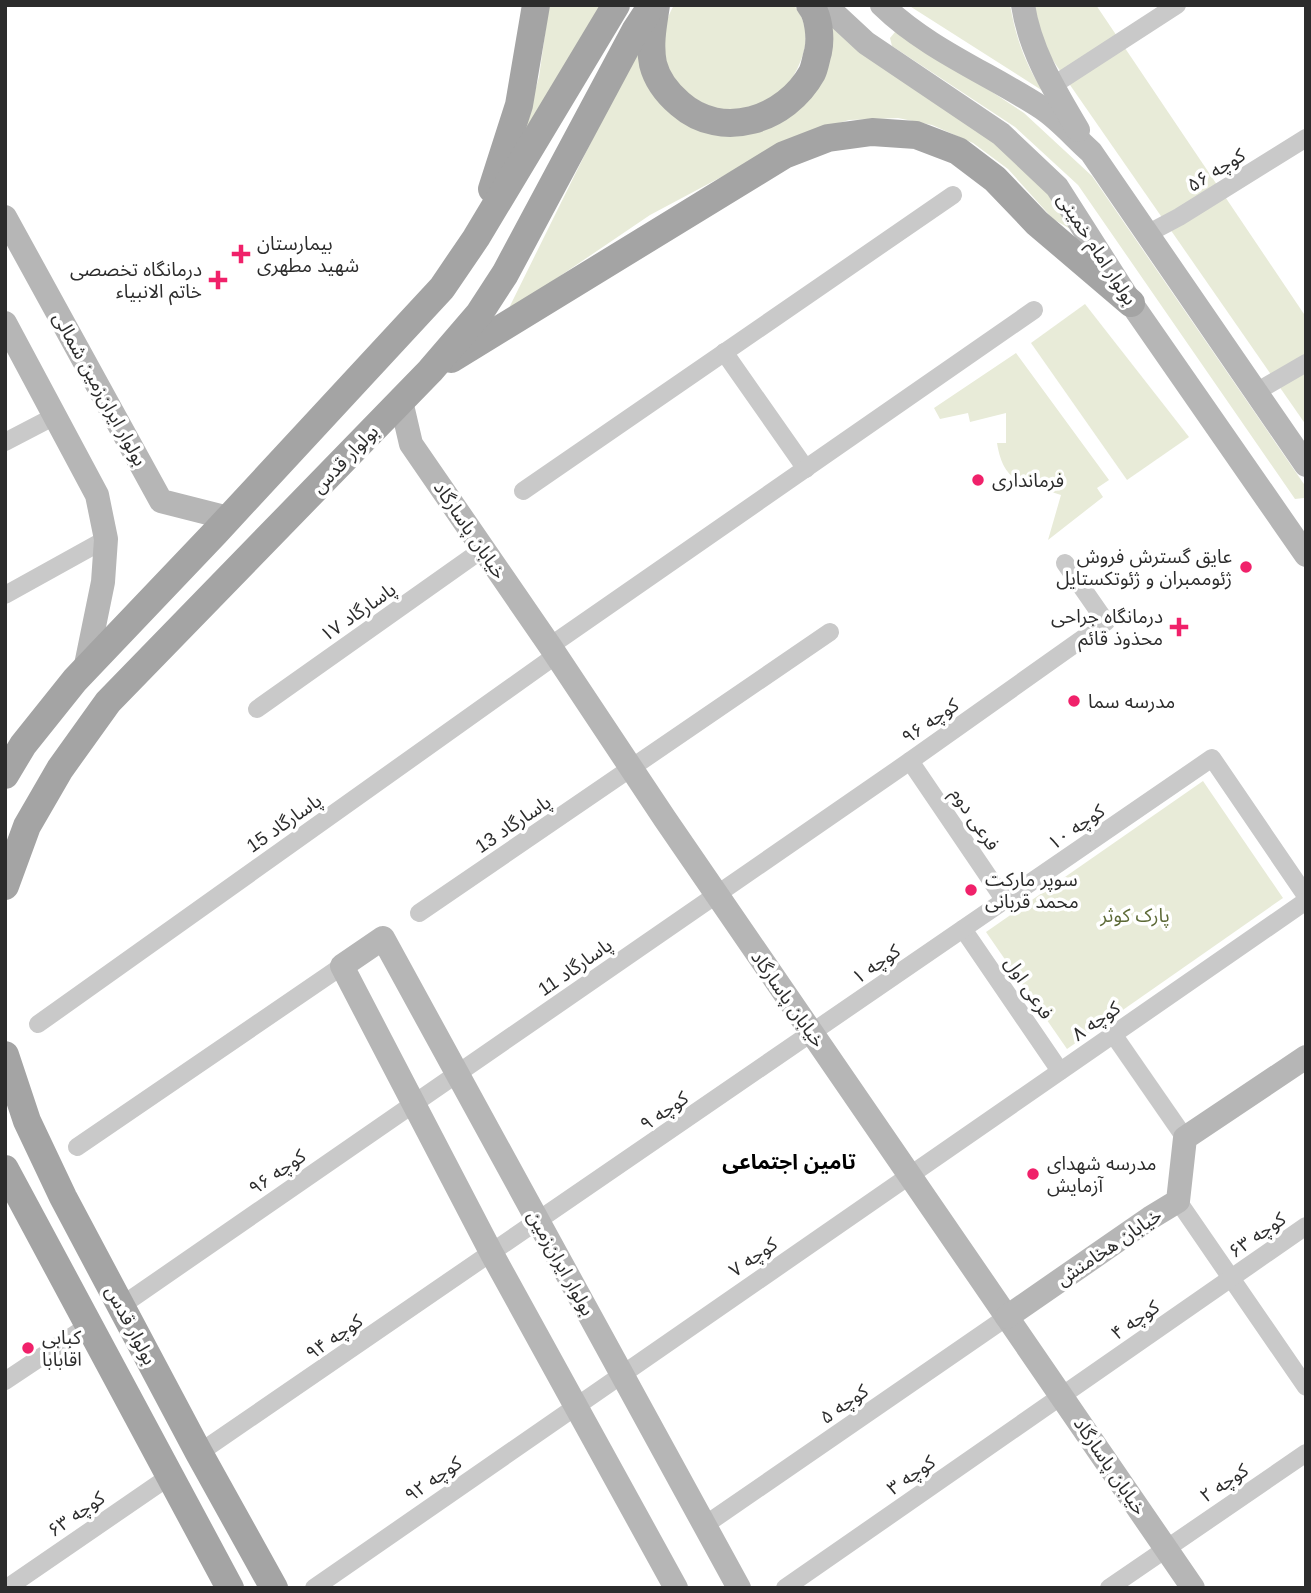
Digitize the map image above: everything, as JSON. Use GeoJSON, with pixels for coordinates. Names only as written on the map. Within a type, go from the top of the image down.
{"type":"FeatureCollection","features":[{"type":"Feature","properties":{"kind":"main road"},"geometry":{"type":"LineString","coordinates":[[476,238],[519,105],[536,5]]}},
{"type":"Feature","properties":{"kind":"main road"},"geometry":{"type":"LineString","coordinates":[[5,775],[23,745],[85,670],[442,288],[476,238],[615,5]]}},
{"type":"Feature","properties":{"kind":"main road"},"geometry":{"type":"LineString","coordinates":[[654,5],[650,40],[654,67],[666,92],[687,110],[714,122],[740,124],[768,116],[793,98],[813,72],[820,43],[815,11],[810,5]]}},
{"type":"Feature","properties":{"kind":"main road","name":"بولوار قدس"},"geometry":{"type":"LineString","coordinates":[[5,886],[27,827],[60,769],[108,702],[430,371],[479,314],[505,274],[635,31],[654,5]]}},
{"type":"Feature","properties":{"kind":"main road"},"geometry":{"type":"LineString","coordinates":[[430,371],[784,155],[828,138],[872,132],[916,135],[958,151],[995,179],[1037,223],[1131,303]]}},
{"type":"Feature","properties":{"kind":"main road","name":"بولوار قدس"},"geometry":{"type":"LineString","coordinates":[[5,1055],[27,1121],[63,1197],[274,1588]]}},
{"type":"Feature","properties":{"kind":"main road","name":"بولوار قدس"},"geometry":{"type":"LineString","coordinates":[[9,1187],[89,1325],[230,1588]]}},
{"type":"Feature","properties":{"kind":"street","name":"بولوار امام خمینی"},"geometry":{"type":"LineString","coordinates":[[825,5],[866,43],[1001,134],[1057,187],[1131,303],[1306,555]]}},
{"type":"Feature","properties":{"kind":"street"},"geometry":{"type":"LineString","coordinates":[[882,5],[895,18],[934,44],[1045,110],[1091,152]]}},
{"type":"Feature","properties":{"kind":"street"},"geometry":{"type":"LineString","coordinates":[[1023,5],[1027,30],[1052,86],[1091,152],[1306,465]]}},
{"type":"Feature","properties":{"kind":"street"},"geometry":{"type":"LineString","coordinates":[[1052,86],[1177,5]]}},
{"type":"Feature","properties":{"kind":"street","name":"کوچه ۵۶"},"geometry":{"type":"LineString","coordinates":[[1147,233],[1179,218],[1306,138]]}},
{"type":"Feature","properties":{"kind":"street"},"geometry":{"type":"LineString","coordinates":[[523,491],[953,195]]}},
{"type":"Feature","properties":{"kind":"street","name":"بولوار ایران‌زمین شمالی"},"geometry":{"type":"LineString","coordinates":[[5,217],[161,501],[229,518]]}},
{"type":"Feature","properties":{"kind":"street","name":"پاسارگاد 15"},"geometry":{"type":"LineString","coordinates":[[38,1024],[806,469],[1034,310]]}},
{"type":"Feature","properties":{"kind":"street"},"geometry":{"type":"LineString","coordinates":[[5,323],[97,495],[106,540],[103,582],[85,670]]}},
{"type":"Feature","properties":{"kind":"street"},"geometry":{"type":"LineString","coordinates":[[724,352],[806,469]]}},
{"type":"Feature","properties":{"kind":"street"},"geometry":{"type":"LineString","coordinates":[[1256,392],[1306,363]]}},
{"type":"Feature","properties":{"kind":"street","name":"خیابان پاسارگاد"},"geometry":{"type":"LineString","coordinates":[[401,401],[411,444],[1193,1588]]}},
{"type":"Feature","properties":{"kind":"street"},"geometry":{"type":"LineString","coordinates":[[5,442],[55,416]]}},
{"type":"Feature","properties":{"kind":"street"},"geometry":{"type":"LineString","coordinates":[[5,595],[106,540]]}},
{"type":"Feature","properties":{"kind":"street","name":"پاسارگاد ۱۷"},"geometry":{"type":"LineString","coordinates":[[257,709],[483,550]]}},
{"type":"Feature","properties":{"kind":"street","name":"کوچه ۹۶"},"geometry":{"type":"LineString","coordinates":[[717,894],[1106,622],[1065,562]]}},
{"type":"Feature","properties":{"kind":"street","name":"پاسارگاد 13"},"geometry":{"type":"LineString","coordinates":[[419,914],[830,632]]}},
{"type":"Feature","properties":{"kind":"street","name":"کوچه ۱۰"},"geometry":{"type":"LineString","coordinates":[[963,929],[1212,758],[1306,899]]}},
{"type":"Feature","properties":{"kind":"street","name":"فرعی دوم"},"geometry":{"type":"LineString","coordinates":[[910,761],[1005,901]]}},
{"type":"Feature","properties":{"kind":"street","name":"پاسارگاد 11"},"geometry":{"type":"LineString","coordinates":[[457,1073],[717,894]]}},
{"type":"Feature","properties":{"kind":"street","name":"کوچه ۸"},"geometry":{"type":"LineString","coordinates":[[909,1175],[1306,899]]}},
{"type":"Feature","properties":{"kind":"street","name":"کوچه ۱"},"geometry":{"type":"LineString","coordinates":[[813,1034],[963,929]]}},
{"type":"Feature","properties":{"kind":"street","name":"فرعی اول"},"geometry":{"type":"LineString","coordinates":[[963,929],[1060,1071]]}},
{"type":"Feature","properties":{"kind":"street","name":"بولوار ایران‌زمین"},"geometry":{"type":"LineString","coordinates":[[342,966],[383,938],[739,1588]]}},
{"type":"Feature","properties":{"kind":"street"},"geometry":{"type":"LineString","coordinates":[[77,1147],[342,966],[492,1254],[676,1588]]}},
{"type":"Feature","properties":{"kind":"street","name":"کوچه ۹"},"geometry":{"type":"LineString","coordinates":[[492,1254],[813,1034]]}},
{"type":"Feature","properties":{"kind":"street"},"geometry":{"type":"LineString","coordinates":[[1113,1034],[1185,1138],[1306,1057]]}},
{"type":"Feature","properties":{"kind":"street","name":"کوچه ۹۶"},"geometry":{"type":"LineString","coordinates":[[121,1306],[457,1073]]}},
{"type":"Feature","properties":{"kind":"street","name":"خیابان هخامنش"},"geometry":{"type":"LineString","coordinates":[[1007,1317],[1178,1201],[1185,1138]]}},
{"type":"Feature","properties":{"kind":"street","name":"کوچه ۷"},"geometry":{"type":"LineString","coordinates":[[576,1405],[909,1175]]}},
{"type":"Feature","properties":{"kind":"street"},"geometry":{"type":"LineString","coordinates":[[1178,1201],[1306,1387]]}},
{"type":"Feature","properties":{"kind":"street","name":"کوچه ۶۳"},"geometry":{"type":"LineString","coordinates":[[1232,1278],[1306,1226]]}},
{"type":"Feature","properties":{"kind":"street","name":"کوچه ۹۴"},"geometry":{"type":"LineString","coordinates":[[200,1453],[492,1254]]}},
{"type":"Feature","properties":{"kind":"street","name":"کوچه ۴"},"geometry":{"type":"LineString","coordinates":[[1062,1396],[1232,1278]]}},
{"type":"Feature","properties":{"kind":"street","name":"کوچه ۵"},"geometry":{"type":"LineString","coordinates":[[705,1525],[1007,1317]]}},
{"type":"Feature","properties":{"kind":"street"},"geometry":{"type":"LineString","coordinates":[[5,1381],[89,1325]]}},
{"type":"Feature","properties":{"kind":"street","name":"کوچه ۳"},"geometry":{"type":"LineString","coordinates":[[785,1588],[1062,1396]]}},
{"type":"Feature","properties":{"kind":"street","name":"کوچه ۹۲"},"geometry":{"type":"LineString","coordinates":[[314,1588],[576,1405]]}},
{"type":"Feature","properties":{"kind":"street","name":"کوچه ۲"},"geometry":{"type":"LineString","coordinates":[[1109,1588],[1306,1452]]}},
{"type":"Feature","properties":{"kind":"street","name":"کوچه ۶۳"},"geometry":{"type":"LineString","coordinates":[[7,1588],[170,1476]]}},
{"type":"Feature","properties":{"kind":"green space"},"geometry":{"type":"Polygon","coordinates":[[[549,5],[601,5],[517,153],[539,77],[549,5]]]}},
{"type":"Feature","properties":{"kind":"green space"},"geometry":{"type":"Polygon","coordinates":[[[674,5],[794,5],[802,18],[805,31],[801,60],[783,90],[758,106],[731,110],[705,104],[682,88],[667,66],[663,37],[674,5]]]}},
{"type":"Feature","properties":{"kind":"green space"},"geometry":{"type":"Polygon","coordinates":[[[908,5],[1010,5],[1022,50],[1043,91],[908,5]]]}},
{"type":"Feature","properties":{"kind":"green space"},"geometry":{"type":"Polygon","coordinates":[[[1033,5],[1096,5],[1306,317],[1306,425],[1036,36],[1033,5]]]}},
{"type":"Feature","properties":{"kind":"green space"},"geometry":{"type":"Polygon","coordinates":[[[828,16],[994,134],[1093,242],[1053,219],[1008,169],[973,143],[932,125],[898,118],[849,120],[802,134],[650,215],[507,312],[638,47],[672,115],[780,123],[828,16]]]}},
{"type":"Feature","properties":{"kind":"green space"},"geometry":{"type":"Polygon","coordinates":[[[895,32],[902,33],[1024,113],[1092,176],[1306,487],[1304,498],[1295,499],[1078,185],[1015,127],[892,46],[890,38],[895,32]]]}},
{"type":"Feature","properties":{"kind":"green space"},"geometry":{"type":"Polygon","coordinates":[[[1085,304],[1189,437],[1127,480],[1031,343],[1085,304]]]}},
{"type":"Feature","properties":{"kind":"green space"},"geometry":{"type":"Polygon","coordinates":[[[1016,353],[1109,480],[1097,488],[1103,497],[1048,540],[1061,495],[1018,481],[1005,468],[997,443],[1006,443],[1006,413],[970,422],[968,413],[940,419],[934,408],[1016,353]]]}},
{"type":"Feature","properties":{"kind":"green space","name":"پارک کوثر"},"geometry":{"type":"Polygon","coordinates":[[[1203,781],[1283,898],[1067,1049],[986,932],[1203,781]]]}},
{"type":"Feature","properties":{"kind":"place","name":"بیمارستان شهید مطهری"},"geometry":{"type":"Point","coordinates":[241,254]}},
{"type":"Feature","properties":{"kind":"place","name":"درمانگاه تخصصی خاتم الانبیاء"},"geometry":{"type":"Point","coordinates":[218,280]}},
{"type":"Feature","properties":{"kind":"place","name":"فرمانداری"},"geometry":{"type":"Point","coordinates":[978,480]}},
{"type":"Feature","properties":{"kind":"place","name":"عایق گسترش فروش ژئوممبران و ژئوتکستایل"},"geometry":{"type":"Point","coordinates":[1246,567]}},
{"type":"Feature","properties":{"kind":"place","name":"درمانگاه جراحی محذوذ قائم"},"geometry":{"type":"Point","coordinates":[1179,627]}},
{"type":"Feature","properties":{"kind":"place","name":"مدرسه سما"},"geometry":{"type":"Point","coordinates":[1074,701]}},
{"type":"Feature","properties":{"kind":"place","name":"سوپر مارکت محمد قربانی"},"geometry":{"type":"Point","coordinates":[971,890]}},
{"type":"Feature","properties":{"kind":"place","name":"مدرسه شهدای آزمایش"},"geometry":{"type":"Point","coordinates":[1033,1174]}},
{"type":"Feature","properties":{"kind":"place","name":"کبابی اقابابا"},"geometry":{"type":"Point","coordinates":[28,1348]}},
{"type":"Feature","properties":{"kind":"district","name":"تامین اجتماعی"},"geometry":{"type":"Point","coordinates":[789,1161]}}]}
